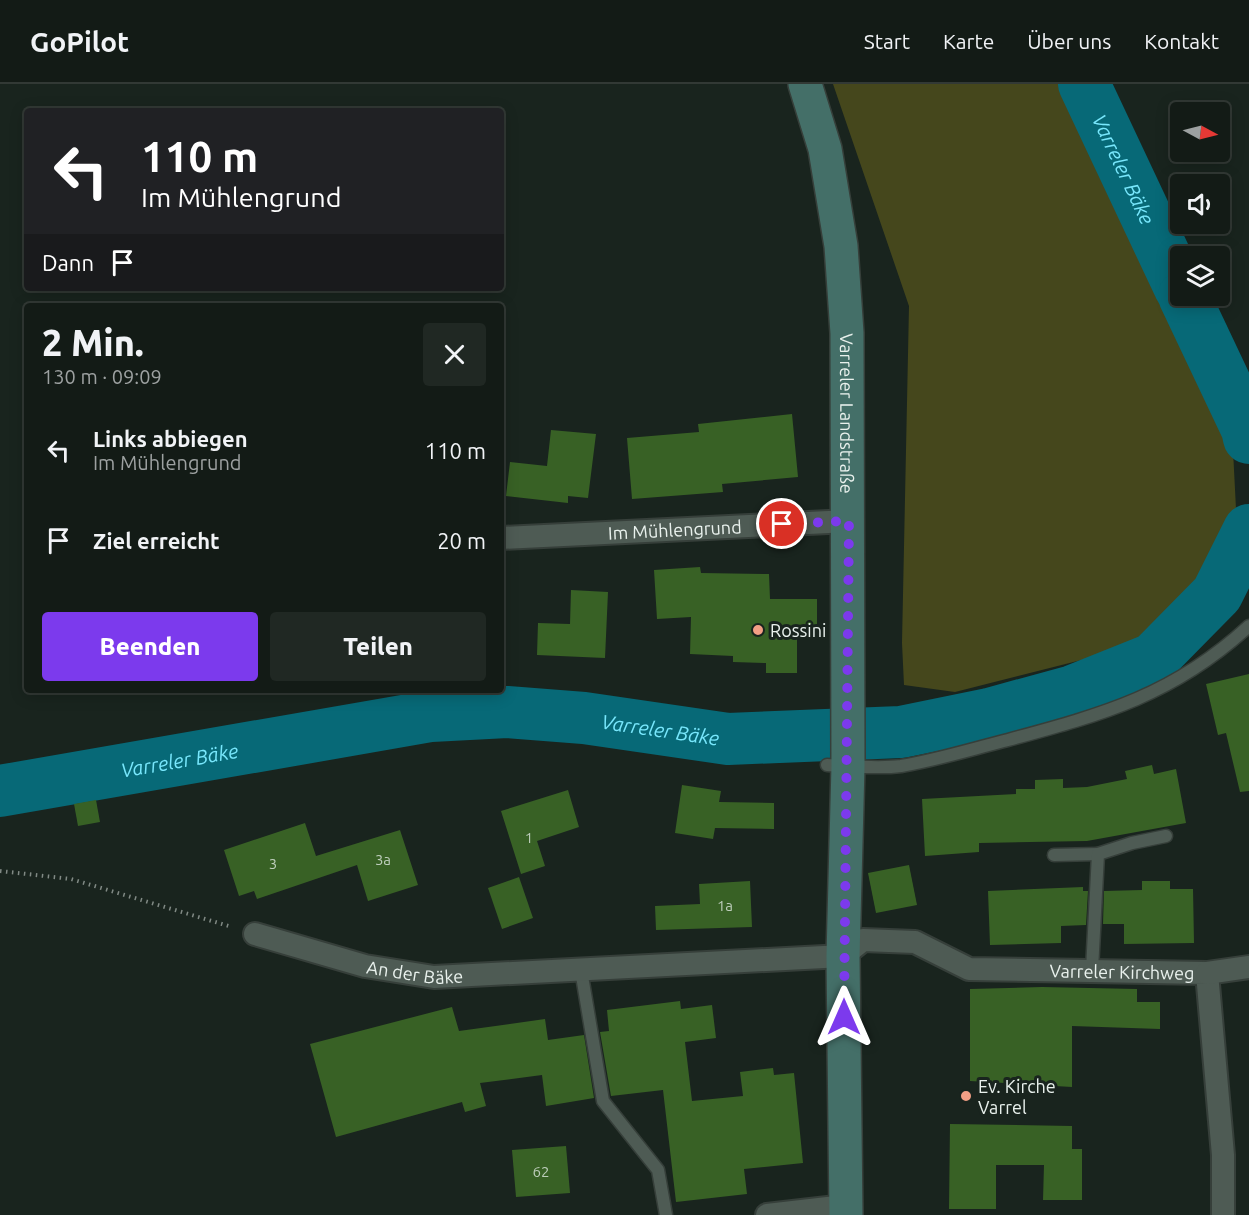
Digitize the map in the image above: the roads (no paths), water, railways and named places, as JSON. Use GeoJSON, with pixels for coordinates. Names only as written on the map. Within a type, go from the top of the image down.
{"type":"FeatureCollection","features":[{"type":"Feature","properties":{"kind":"main road","name":"Varreler Landstraße"},"geometry":{"type":"LineString","coordinates":[[805,84],[825,150],[841,246],[847,333],[848,712],[838,766],[846,1210]]}},
{"type":"Feature","properties":{"kind":"street","name":"Im Mühlengrund"},"geometry":{"type":"LineString","coordinates":[[504,538],[849,521]]}},
{"type":"Feature","properties":{"kind":"street","name":"An der Bäke"},"geometry":{"type":"LineString","coordinates":[[255,934],[365,966],[434,977],[843,956]]}},
{"type":"Feature","properties":{"kind":"street","name":"Varreler Kirchweg"},"geometry":{"type":"LineString","coordinates":[[843,956],[864,940],[915,942],[969,969],[1207,973],[1223,1155],[1223,1215]]}},
{"type":"Feature","properties":{"kind":"street"},"geometry":{"type":"LineString","coordinates":[[1207,973],[1249,967]]}},
{"type":"Feature","properties":{"kind":"street"},"geometry":{"type":"LineString","coordinates":[[767,1215],[846,1210]]}},
{"type":"Feature","properties":{"kind":"lane"},"geometry":{"type":"LineString","coordinates":[[838,766],[908,764],[1092,717],[1180,680],[1218,654],[1249,626]]}},
{"type":"Feature","properties":{"kind":"lane"},"geometry":{"type":"LineString","coordinates":[[1054,855],[1098,854],[1132,843],[1166,837]]}},
{"type":"Feature","properties":{"kind":"lane"},"geometry":{"type":"LineString","coordinates":[[1092,970],[1098,854]]}},
{"type":"Feature","properties":{"kind":"lane"},"geometry":{"type":"LineString","coordinates":[[581,970],[603,1101],[658,1170],[666,1215]]}},
{"type":"Feature","properties":{"kind":"water"},"geometry":{"type":"Polygon","coordinates":[[[121,761],[144,765],[127,781],[0,803],[0,782],[121,761]]]}},
{"type":"Feature","properties":{"kind":"waterway","name":"Varreler Bäke"},"geometry":{"type":"LineString","coordinates":[[1084,84],[1170,267]]}},
{"type":"Feature","properties":{"kind":"waterway","name":"Varreler Bäke"},"geometry":{"type":"LineString","coordinates":[[1189,306],[1247,429],[1249,438]]}},
{"type":"Feature","properties":{"kind":"waterway","name":"Varreler Bäke"},"geometry":{"type":"LineString","coordinates":[[0,791],[431,716],[507,712],[584,718],[728,739],[901,732],[989,714],[1073,691],[1153,659],[1217,594],[1249,530]]}},
{"type":"Feature","properties":{"kind":"place","name":"Rossini"},"geometry":{"type":"Point","coordinates":[758,630]}},
{"type":"Feature","properties":{"kind":"place","name":"Ev. Kirche Varrel"},"geometry":{"type":"Point","coordinates":[966,1096]}}]}
